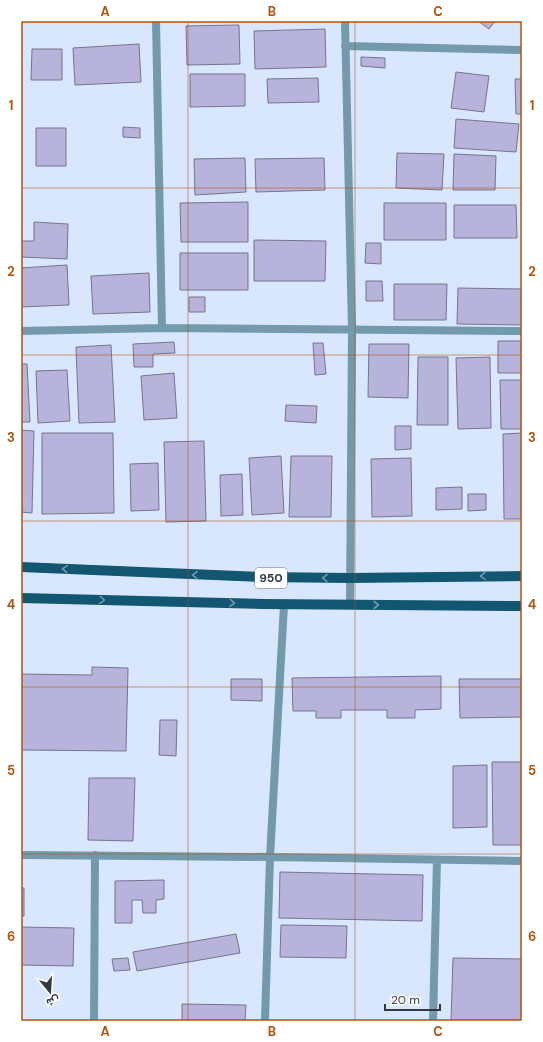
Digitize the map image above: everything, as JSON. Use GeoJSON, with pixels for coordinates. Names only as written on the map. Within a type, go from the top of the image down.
{"type":"FeatureCollection","features":[{"type":"Feature","properties":{"kind":"main road","name":"950"},"geometry":{"type":"LineString","coordinates":[[21,567],[261,578],[522,576]]}},
{"type":"Feature","properties":{"kind":"main road","name":"950"},"geometry":{"type":"LineString","coordinates":[[21,598],[284,604],[522,606]]}},
{"type":"Feature","properties":{"kind":"street"},"geometry":{"type":"LineString","coordinates":[[156,21],[162,328]]}},
{"type":"Feature","properties":{"kind":"street"},"geometry":{"type":"LineString","coordinates":[[345,21],[352,330],[350,605]]}},
{"type":"Feature","properties":{"kind":"street"},"geometry":{"type":"LineString","coordinates":[[345,46],[522,50]]}},
{"type":"Feature","properties":{"kind":"street"},"geometry":{"type":"LineString","coordinates":[[21,331],[162,328],[522,331]]}},
{"type":"Feature","properties":{"kind":"street"},"geometry":{"type":"LineString","coordinates":[[265,1021],[270,857],[284,604]]}},
{"type":"Feature","properties":{"kind":"street"},"geometry":{"type":"LineString","coordinates":[[21,855],[522,861]]}},
{"type":"Feature","properties":{"kind":"street"},"geometry":{"type":"LineString","coordinates":[[94,1021],[95,855]]}},
{"type":"Feature","properties":{"kind":"street"},"geometry":{"type":"LineString","coordinates":[[433,1021],[437,860]]}},
{"type":"Feature","properties":{"kind":"building"},"geometry":{"type":"Polygon","coordinates":[[[478,21],[495,21],[489,29],[478,21]]]}},
{"type":"Feature","properties":{"kind":"building"},"geometry":{"type":"Polygon","coordinates":[[[239,25],[240,64],[187,65],[186,26],[239,25]]]}},
{"type":"Feature","properties":{"kind":"building"},"geometry":{"type":"Polygon","coordinates":[[[325,29],[326,67],[255,69],[254,31],[325,29]]]}},
{"type":"Feature","properties":{"kind":"building"},"geometry":{"type":"Polygon","coordinates":[[[139,44],[141,82],[75,85],[73,48],[139,44]]]}},
{"type":"Feature","properties":{"kind":"building"},"geometry":{"type":"Polygon","coordinates":[[[32,49],[62,49],[62,80],[31,80],[32,49]]]}},
{"type":"Feature","properties":{"kind":"building"},"geometry":{"type":"Polygon","coordinates":[[[361,57],[385,58],[385,68],[361,66],[361,57]]]}},
{"type":"Feature","properties":{"kind":"building"},"geometry":{"type":"Polygon","coordinates":[[[456,72],[489,76],[484,112],[451,108],[456,72]]]}},
{"type":"Feature","properties":{"kind":"building"},"geometry":{"type":"Polygon","coordinates":[[[190,74],[245,74],[245,106],[190,107],[190,74]]]}},
{"type":"Feature","properties":{"kind":"building"},"geometry":{"type":"Polygon","coordinates":[[[318,78],[319,102],[268,103],[267,79],[318,78]]]}},
{"type":"Feature","properties":{"kind":"building"},"geometry":{"type":"Polygon","coordinates":[[[515,79],[522,79],[522,114],[516,114],[515,79]]]}},
{"type":"Feature","properties":{"kind":"building"},"geometry":{"type":"Polygon","coordinates":[[[456,119],[519,124],[516,152],[454,148],[456,119]]]}},
{"type":"Feature","properties":{"kind":"building"},"geometry":{"type":"Polygon","coordinates":[[[123,127],[140,128],[140,138],[123,137],[123,127]]]}},
{"type":"Feature","properties":{"kind":"building"},"geometry":{"type":"Polygon","coordinates":[[[36,128],[66,128],[66,166],[36,166],[36,128]]]}},
{"type":"Feature","properties":{"kind":"building"},"geometry":{"type":"Polygon","coordinates":[[[397,153],[444,154],[442,190],[396,188],[397,153]]]}},
{"type":"Feature","properties":{"kind":"building"},"geometry":{"type":"Polygon","coordinates":[[[454,154],[496,156],[495,190],[453,190],[454,154]]]}},
{"type":"Feature","properties":{"kind":"building"},"geometry":{"type":"Polygon","coordinates":[[[245,158],[246,192],[195,195],[194,159],[245,158]]]}},
{"type":"Feature","properties":{"kind":"building"},"geometry":{"type":"Polygon","coordinates":[[[324,158],[325,190],[256,192],[255,159],[324,158]]]}},
{"type":"Feature","properties":{"kind":"building"},"geometry":{"type":"Polygon","coordinates":[[[248,202],[248,242],[181,242],[180,203],[248,202]]]}},
{"type":"Feature","properties":{"kind":"building"},"geometry":{"type":"Polygon","coordinates":[[[384,203],[446,203],[446,240],[384,240],[384,203]]]}},
{"type":"Feature","properties":{"kind":"building"},"geometry":{"type":"Polygon","coordinates":[[[454,205],[516,205],[517,238],[454,238],[454,205]]]}},
{"type":"Feature","properties":{"kind":"building"},"geometry":{"type":"Polygon","coordinates":[[[34,222],[68,224],[67,259],[21,257],[21,241],[34,241],[34,222]]]}},
{"type":"Feature","properties":{"kind":"building"},"geometry":{"type":"Polygon","coordinates":[[[254,240],[326,241],[325,281],[254,281],[254,240]]]}},
{"type":"Feature","properties":{"kind":"building"},"geometry":{"type":"Polygon","coordinates":[[[366,243],[381,243],[381,264],[365,263],[366,243]]]}},
{"type":"Feature","properties":{"kind":"building"},"geometry":{"type":"Polygon","coordinates":[[[180,253],[248,253],[248,290],[180,290],[180,253]]]}},
{"type":"Feature","properties":{"kind":"building"},"geometry":{"type":"Polygon","coordinates":[[[67,265],[69,305],[21,307],[21,268],[67,265]]]}},
{"type":"Feature","properties":{"kind":"building"},"geometry":{"type":"Polygon","coordinates":[[[149,273],[150,312],[93,314],[91,276],[149,273]]]}},
{"type":"Feature","properties":{"kind":"building"},"geometry":{"type":"Polygon","coordinates":[[[366,281],[382,281],[383,301],[366,301],[366,281]]]}},
{"type":"Feature","properties":{"kind":"building"},"geometry":{"type":"Polygon","coordinates":[[[394,284],[447,284],[446,320],[394,320],[394,284]]]}},
{"type":"Feature","properties":{"kind":"building"},"geometry":{"type":"Polygon","coordinates":[[[458,288],[522,289],[522,325],[457,324],[458,288]]]}},
{"type":"Feature","properties":{"kind":"building"},"geometry":{"type":"Polygon","coordinates":[[[189,297],[205,297],[205,312],[189,312],[189,297]]]}},
{"type":"Feature","properties":{"kind":"building"},"geometry":{"type":"Polygon","coordinates":[[[498,341],[522,341],[522,373],[498,373],[498,341]]]}},
{"type":"Feature","properties":{"kind":"building"},"geometry":{"type":"Polygon","coordinates":[[[174,342],[175,353],[153,354],[153,367],[134,367],[133,344],[174,342]]]}},
{"type":"Feature","properties":{"kind":"building"},"geometry":{"type":"Polygon","coordinates":[[[313,343],[323,343],[326,374],[315,375],[313,343]]]}},
{"type":"Feature","properties":{"kind":"building"},"geometry":{"type":"Polygon","coordinates":[[[369,344],[409,344],[408,398],[368,397],[369,344]]]}},
{"type":"Feature","properties":{"kind":"building"},"geometry":{"type":"Polygon","coordinates":[[[111,345],[115,422],[79,423],[76,347],[111,345]]]}},
{"type":"Feature","properties":{"kind":"building"},"geometry":{"type":"Polygon","coordinates":[[[418,357],[448,357],[448,425],[417,425],[418,357]]]}},
{"type":"Feature","properties":{"kind":"building"},"geometry":{"type":"Polygon","coordinates":[[[490,357],[491,428],[458,429],[456,358],[490,357]]]}},
{"type":"Feature","properties":{"kind":"building"},"geometry":{"type":"Polygon","coordinates":[[[21,364],[27,364],[30,422],[21,422],[21,364]]]}},
{"type":"Feature","properties":{"kind":"building"},"geometry":{"type":"Polygon","coordinates":[[[67,370],[70,421],[38,423],[36,371],[67,370]]]}},
{"type":"Feature","properties":{"kind":"building"},"geometry":{"type":"Polygon","coordinates":[[[174,373],[177,418],[144,420],[141,376],[174,373]]]}},
{"type":"Feature","properties":{"kind":"building"},"geometry":{"type":"Polygon","coordinates":[[[500,380],[522,380],[522,429],[501,429],[500,380]]]}},
{"type":"Feature","properties":{"kind":"building"},"geometry":{"type":"Polygon","coordinates":[[[286,405],[317,406],[316,423],[285,421],[286,405]]]}},
{"type":"Feature","properties":{"kind":"building"},"geometry":{"type":"Polygon","coordinates":[[[395,426],[411,426],[411,449],[395,450],[395,426]]]}},
{"type":"Feature","properties":{"kind":"building"},"geometry":{"type":"Polygon","coordinates":[[[21,430],[34,431],[32,513],[21,512],[21,430]]]}},
{"type":"Feature","properties":{"kind":"building"},"geometry":{"type":"Polygon","coordinates":[[[42,433],[113,433],[114,513],[42,514],[42,433]]]}},
{"type":"Feature","properties":{"kind":"building"},"geometry":{"type":"Polygon","coordinates":[[[522,433],[522,519],[504,519],[503,434],[522,433]]]}},
{"type":"Feature","properties":{"kind":"building"},"geometry":{"type":"Polygon","coordinates":[[[204,441],[206,521],[166,522],[164,442],[204,441]]]}},
{"type":"Feature","properties":{"kind":"building"},"geometry":{"type":"Polygon","coordinates":[[[281,456],[284,513],[252,515],[249,458],[281,456]]]}},
{"type":"Feature","properties":{"kind":"building"},"geometry":{"type":"Polygon","coordinates":[[[291,456],[332,456],[331,517],[289,517],[291,456]]]}},
{"type":"Feature","properties":{"kind":"building"},"geometry":{"type":"Polygon","coordinates":[[[411,458],[412,516],[372,517],[371,459],[411,458]]]}},
{"type":"Feature","properties":{"kind":"building"},"geometry":{"type":"Polygon","coordinates":[[[158,463],[159,510],[131,511],[130,464],[158,463]]]}},
{"type":"Feature","properties":{"kind":"building"},"geometry":{"type":"Polygon","coordinates":[[[242,474],[243,515],[221,516],[220,475],[242,474]]]}},
{"type":"Feature","properties":{"kind":"building"},"geometry":{"type":"Polygon","coordinates":[[[462,487],[462,509],[436,510],[436,488],[462,487]]]}},
{"type":"Feature","properties":{"kind":"building"},"geometry":{"type":"Polygon","coordinates":[[[468,494],[486,494],[486,510],[468,511],[468,494]]]}},
{"type":"Feature","properties":{"kind":"building"},"geometry":{"type":"Polygon","coordinates":[[[92,667],[128,668],[126,751],[21,750],[21,674],[92,675],[92,667]]]}},
{"type":"Feature","properties":{"kind":"building"},"geometry":{"type":"Polygon","coordinates":[[[441,676],[441,709],[415,710],[415,718],[387,718],[387,710],[341,710],[341,718],[316,718],[316,711],[293,711],[292,678],[441,676]]]}},
{"type":"Feature","properties":{"kind":"building"},"geometry":{"type":"Polygon","coordinates":[[[231,679],[262,679],[262,701],[231,700],[231,679]]]}},
{"type":"Feature","properties":{"kind":"building"},"geometry":{"type":"Polygon","coordinates":[[[459,679],[522,679],[522,717],[460,718],[459,679]]]}},
{"type":"Feature","properties":{"kind":"building"},"geometry":{"type":"Polygon","coordinates":[[[160,720],[177,720],[176,756],[159,755],[160,720]]]}},
{"type":"Feature","properties":{"kind":"building"},"geometry":{"type":"Polygon","coordinates":[[[492,762],[522,762],[522,845],[493,845],[492,762]]]}},
{"type":"Feature","properties":{"kind":"building"},"geometry":{"type":"Polygon","coordinates":[[[487,765],[487,827],[453,828],[453,766],[487,765]]]}},
{"type":"Feature","properties":{"kind":"building"},"geometry":{"type":"Polygon","coordinates":[[[89,778],[135,778],[133,841],[88,840],[89,778]]]}},
{"type":"Feature","properties":{"kind":"building"},"geometry":{"type":"Polygon","coordinates":[[[280,872],[423,875],[422,921],[279,918],[280,872]]]}},
{"type":"Feature","properties":{"kind":"building"},"geometry":{"type":"Polygon","coordinates":[[[164,880],[164,899],[156,900],[156,913],[143,913],[142,900],[132,900],[132,923],[115,923],[115,881],[164,880]]]}},
{"type":"Feature","properties":{"kind":"building"},"geometry":{"type":"Polygon","coordinates":[[[21,888],[24,888],[24,916],[21,916],[21,888]]]}},
{"type":"Feature","properties":{"kind":"building"},"geometry":{"type":"Polygon","coordinates":[[[281,925],[347,926],[346,958],[280,957],[281,925]]]}},
{"type":"Feature","properties":{"kind":"building"},"geometry":{"type":"Polygon","coordinates":[[[21,927],[74,928],[73,966],[21,965],[21,927]]]}},
{"type":"Feature","properties":{"kind":"building"},"geometry":{"type":"Polygon","coordinates":[[[236,934],[240,953],[137,971],[133,952],[236,934]]]}},
{"type":"Feature","properties":{"kind":"building"},"geometry":{"type":"Polygon","coordinates":[[[128,958],[130,970],[114,971],[112,959],[128,958]]]}},
{"type":"Feature","properties":{"kind":"building"},"geometry":{"type":"Polygon","coordinates":[[[453,958],[522,959],[522,1021],[451,1021],[453,958]]]}},
{"type":"Feature","properties":{"kind":"building"},"geometry":{"type":"Polygon","coordinates":[[[182,1004],[246,1005],[245,1021],[182,1021],[182,1004]]]}}]}
